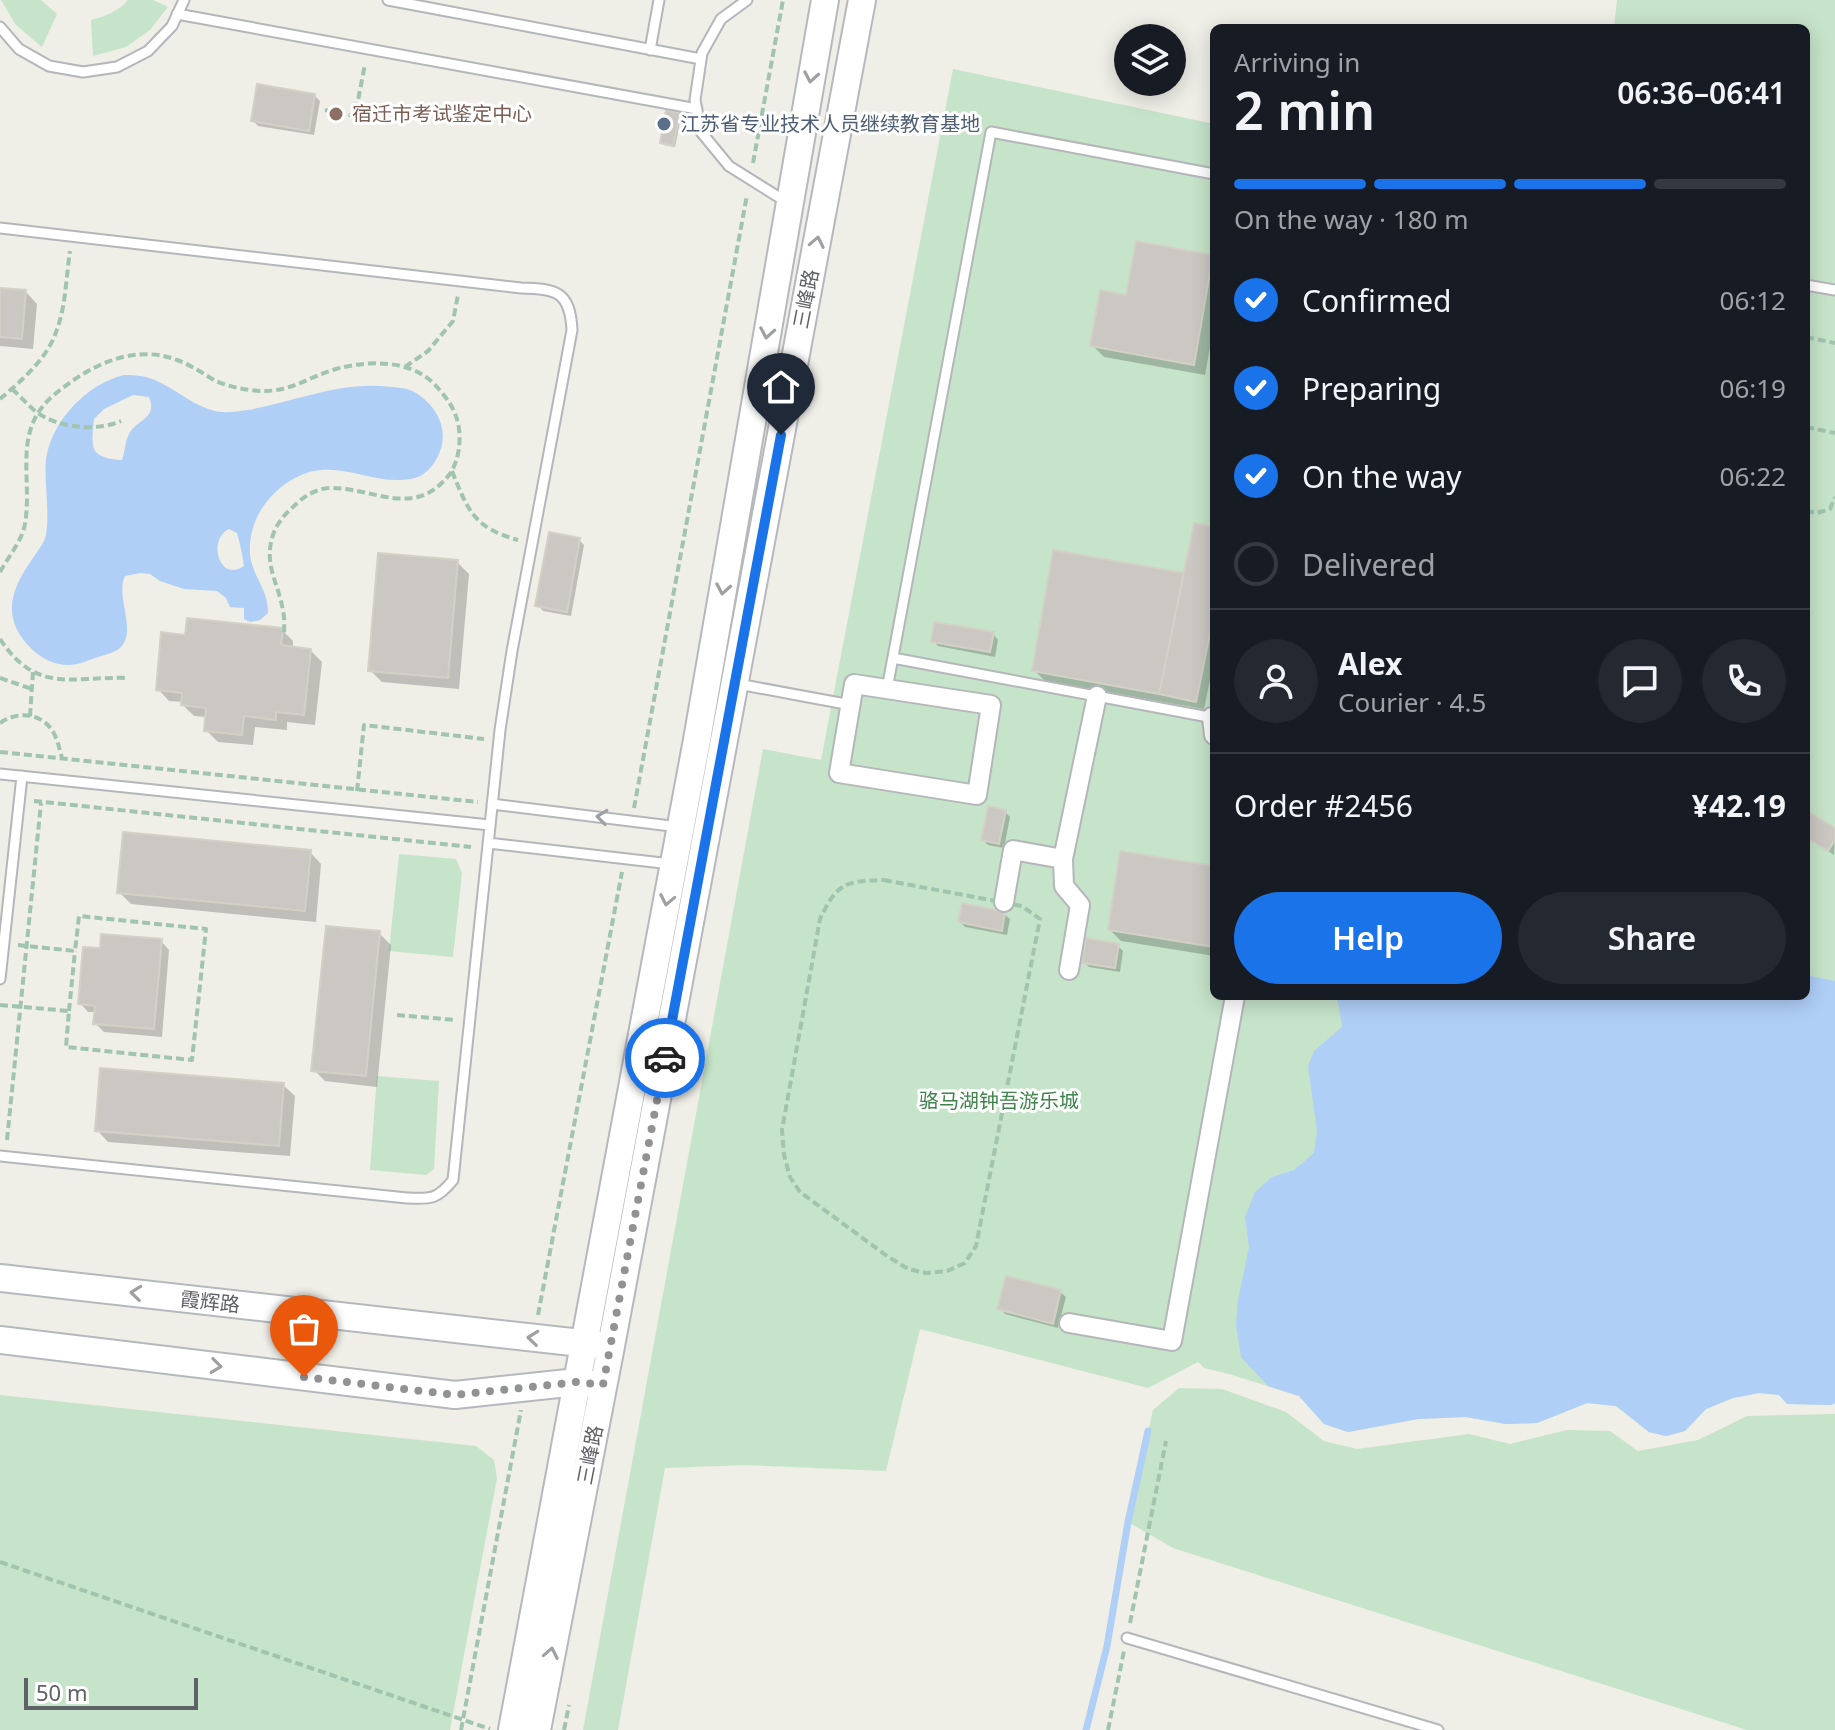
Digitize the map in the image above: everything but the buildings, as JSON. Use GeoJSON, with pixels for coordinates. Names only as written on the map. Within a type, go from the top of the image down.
{"type":"FeatureCollection","features":[{"type":"Feature","properties":{"kind":"main road","name":"三峰路"},"geometry":{"type":"LineString","coordinates":[[537,1730],[590,1383],[584,1344],[708,679],[825,0]]}},
{"type":"Feature","properties":{"kind":"main road","name":"三峰路"},"geometry":{"type":"LineString","coordinates":[[512,1730],[590,1383],[611,1346],[862,0]]}},
{"type":"Feature","properties":{"kind":"main road","name":"霞辉路"},"geometry":{"type":"LineString","coordinates":[[0,1278],[611,1346]]}},
{"type":"Feature","properties":{"kind":"main road"},"geometry":{"type":"LineString","coordinates":[[0,1340],[455,1395],[590,1383]]}},
{"type":"Feature","properties":{"kind":"street"},"geometry":{"type":"LineString","coordinates":[[854,684],[887,689],[991,705],[977,795],[839,773],[854,684]]}},
{"type":"Feature","properties":{"kind":"street"},"geometry":{"type":"LineString","coordinates":[[1069,970],[1080,905],[1064,886],[1063,859],[1097,696]]}},
{"type":"Feature","properties":{"kind":"street"},"geometry":{"type":"LineString","coordinates":[[1004,902],[1013,850],[1063,859]]}},
{"type":"Feature","properties":{"kind":"street"},"geometry":{"type":"LineString","coordinates":[[1069,1323],[1172,1341],[1234,1000]]}},
{"type":"Feature","properties":{"kind":"lane"},"geometry":{"type":"LineString","coordinates":[[0,27],[19,49],[49,66],[83,72],[117,67],[148,51],[172,26],[184,0]]}},
{"type":"Feature","properties":{"kind":"lane"},"geometry":{"type":"LineString","coordinates":[[388,0],[701,59]]}},
{"type":"Feature","properties":{"kind":"lane"},"geometry":{"type":"LineString","coordinates":[[650,50],[659,0]]}},
{"type":"Feature","properties":{"kind":"lane"},"geometry":{"type":"LineString","coordinates":[[747,0],[721,19],[702,53],[695,100],[701,132],[729,166],[790,204]]}},
{"type":"Feature","properties":{"kind":"lane"},"geometry":{"type":"LineString","coordinates":[[177,14],[697,109]]}},
{"type":"Feature","properties":{"kind":"lane"},"geometry":{"type":"LineString","coordinates":[[887,689],[991,132],[1210,173]]}},
{"type":"Feature","properties":{"kind":"lane"},"geometry":{"type":"LineString","coordinates":[[0,228],[544,289],[564,297],[571,311],[572,330],[512,651],[499,740],[453,1180],[443,1192],[429,1199],[3,1157]]}},
{"type":"Feature","properties":{"kind":"lane"},"geometry":{"type":"LineString","coordinates":[[1810,286],[1835,290]]}},
{"type":"Feature","properties":{"kind":"lane"},"geometry":{"type":"LineString","coordinates":[[893,658],[1210,718]]}},
{"type":"Feature","properties":{"kind":"lane"},"geometry":{"type":"LineString","coordinates":[[708,679],[851,705]]}},
{"type":"Feature","properties":{"kind":"lane"},"geometry":{"type":"LineString","coordinates":[[0,774],[490,825]]}},
{"type":"Feature","properties":{"kind":"lane"},"geometry":{"type":"LineString","coordinates":[[0,979],[22,776]]}},
{"type":"Feature","properties":{"kind":"lane"},"geometry":{"type":"LineString","coordinates":[[492,804],[708,829]]}},
{"type":"Feature","properties":{"kind":"lane"},"geometry":{"type":"LineString","coordinates":[[488,846],[701,866]]}},
{"type":"Feature","properties":{"kind":"lane"},"geometry":{"type":"LineString","coordinates":[[1127,1638],[1438,1730]]}},
{"type":"Feature","properties":{"kind":"path"},"geometry":{"type":"LineString","coordinates":[[325,110],[355,116],[368,49]]}},
{"type":"Feature","properties":{"kind":"path"},"geometry":{"type":"LineString","coordinates":[[0,399],[29,375],[56,335],[72,237]]}},
{"type":"Feature","properties":{"kind":"path"},"geometry":{"type":"LineString","coordinates":[[405,367],[428,351],[453,321],[461,281]]}},
{"type":"Feature","properties":{"kind":"path"},"geometry":{"type":"LineString","coordinates":[[1810,338],[1835,343]]}},
{"type":"Feature","properties":{"kind":"path"},"geometry":{"type":"LineString","coordinates":[[0,572],[25,527],[25,458],[38,413],[54,395],[103,362],[126,356],[164,356],[222,383],[254,391],[290,388],[337,369],[368,364],[394,364],[416,371],[431,380],[454,409],[459,429],[455,467],[443,483],[415,498],[393,499],[329,488],[311,493],[282,517],[273,535],[270,566],[284,612],[284,635]]}},
{"type":"Feature","properties":{"kind":"path"},"geometry":{"type":"LineString","coordinates":[[12,389],[38,413],[56,421],[98,427],[121,421]]}},
{"type":"Feature","properties":{"kind":"path"},"geometry":{"type":"LineString","coordinates":[[1810,428],[1835,433]]}},
{"type":"Feature","properties":{"kind":"path"},"geometry":{"type":"LineString","coordinates":[[452,471],[467,508],[481,523],[500,535],[532,544]]}},
{"type":"Feature","properties":{"kind":"path"},"geometry":{"type":"LineString","coordinates":[[1810,512],[1830,509],[1835,497]]}},
{"type":"Feature","properties":{"kind":"path"},"geometry":{"type":"LineString","coordinates":[[0,639],[17,662],[56,680],[128,678]]}},
{"type":"Feature","properties":{"kind":"path"},"geometry":{"type":"LineString","coordinates":[[30,716],[33,672]]}},
{"type":"Feature","properties":{"kind":"path"},"geometry":{"type":"LineString","coordinates":[[0,678],[32,689]]}},
{"type":"Feature","properties":{"kind":"path"},"geometry":{"type":"LineString","coordinates":[[0,723],[21,715],[44,721],[56,738],[62,758]]}},
{"type":"Feature","properties":{"kind":"path"},"geometry":{"type":"LineString","coordinates":[[355,811],[364,725],[499,740]]}},
{"type":"Feature","properties":{"kind":"path"},"geometry":{"type":"LineString","coordinates":[[0,754],[492,804]]}},
{"type":"Feature","properties":{"kind":"path"},"geometry":{"type":"LineString","coordinates":[[3,1157],[46,757]]}},
{"type":"Feature","properties":{"kind":"path"},"geometry":{"type":"LineString","coordinates":[[19,799],[488,846]]}},
{"type":"Feature","properties":{"kind":"path"},"geometry":{"type":"LineString","coordinates":[[884,880],[1004,902],[1022,906],[1040,919],[976,1246],[965,1263],[947,1271],[926,1273],[908,1269],[800,1192],[790,1177],[784,1155],[782,1130],[820,919],[829,900],[844,884],[863,881],[884,880]]}},
{"type":"Feature","properties":{"kind":"path"},"geometry":{"type":"LineString","coordinates":[[79,916],[206,929],[192,1060],[66,1047],[75,951],[79,916]]}},
{"type":"Feature","properties":{"kind":"path"},"geometry":{"type":"LineString","coordinates":[[4,944],[75,951]]}},
{"type":"Feature","properties":{"kind":"path"},"geometry":{"type":"LineString","coordinates":[[0,1005],[69,1011]]}},
{"type":"Feature","properties":{"kind":"path"},"geometry":{"type":"LineString","coordinates":[[397,1015],[470,1021]]}},
{"type":"Feature","properties":{"kind":"path"},"geometry":{"type":"LineString","coordinates":[[1108,1730],[1166,1441]]}},
{"type":"Feature","properties":{"kind":"path"},"geometry":{"type":"LineString","coordinates":[[0,1562],[494,1730]]}},
{"type":"Feature","properties":{"kind":"green space"},"geometry":{"type":"Polygon","coordinates":[[[1,0],[41,0],[57,14],[42,47],[16,25],[1,0]]]}},
{"type":"Feature","properties":{"kind":"green space"},"geometry":{"type":"Polygon","coordinates":[[[128,0],[153,0],[168,7],[150,30],[126,47],[93,56],[91,20],[116,11],[128,0]]]}},
{"type":"Feature","properties":{"kind":"green space","name":"骆马湖钟吾游乐城"},"geometry":{"type":"Polygon","coordinates":[[[1617,0],[1835,0],[1835,1403],[1787,1404],[1779,1395],[1759,1393],[1733,1398],[1706,1409],[1685,1431],[1666,1436],[1649,1432],[1616,1406],[1587,1403],[1537,1423],[1506,1424],[1466,1417],[1418,1419],[1348,1432],[1324,1424],[1299,1396],[1204,1368],[1198,1362],[1148,1388],[920,1329],[886,1471],[746,1465],[665,1468],[618,1730],[583,1730],[763,749],[821,760],[953,69],[1210,123],[1210,1000],[1810,1000],[1810,24],[1614,24],[1617,0]]]}},
{"type":"Feature","properties":{"kind":"green space"},"geometry":{"type":"Polygon","coordinates":[[[399,854],[456,859],[462,873],[453,957],[389,951],[399,854]]]}},
{"type":"Feature","properties":{"kind":"green space"},"geometry":{"type":"Polygon","coordinates":[[[377,1076],[439,1081],[434,1169],[426,1175],[370,1170],[377,1076]]]}},
{"type":"Feature","properties":{"kind":"green space"},"geometry":{"type":"Polygon","coordinates":[[[1179,1388],[1222,1389],[1286,1412],[1324,1441],[1357,1449],[1469,1434],[1510,1444],[1567,1430],[1610,1431],[1638,1451],[1698,1440],[1747,1416],[1835,1414],[1835,1730],[1747,1730],[1173,1548],[1128,1522],[1153,1410],[1179,1388]]]}},
{"type":"Feature","properties":{"kind":"green space"},"geometry":{"type":"Polygon","coordinates":[[[0,1395],[476,1446],[494,1460],[497,1478],[450,1730],[0,1730],[0,1395]]]}},
{"type":"Feature","properties":{"kind":"water"},"geometry":{"type":"Polygon","coordinates":[[[124,375],[151,378],[202,407],[221,412],[252,409],[349,387],[402,388],[416,393],[432,408],[441,423],[443,440],[433,464],[415,478],[389,480],[340,470],[314,471],[293,479],[274,493],[257,517],[251,539],[251,561],[264,592],[268,613],[260,620],[250,622],[244,619],[244,608],[230,607],[226,598],[217,591],[184,589],[150,574],[125,576],[122,593],[127,631],[121,647],[80,663],[59,664],[39,655],[23,640],[14,621],[12,603],[19,581],[45,537],[46,460],[55,432],[73,406],[110,380],[124,375]],[[133,395],[104,409],[94,419],[94,450],[103,457],[122,460],[129,434],[151,410],[149,397],[133,395]],[[229,529],[222,534],[217,550],[222,564],[235,570],[244,564],[237,533],[229,529]]]}},
{"type":"Feature","properties":{"kind":"water"},"geometry":{"type":"Polygon","coordinates":[[[1810,976],[1835,981],[1835,1403],[1787,1404],[1779,1395],[1759,1393],[1733,1398],[1706,1409],[1685,1431],[1666,1436],[1649,1432],[1616,1406],[1587,1403],[1537,1423],[1506,1424],[1466,1417],[1418,1419],[1348,1432],[1324,1424],[1299,1396],[1268,1386],[1241,1357],[1236,1326],[1249,1247],[1245,1217],[1255,1192],[1272,1177],[1294,1170],[1314,1153],[1317,1131],[1308,1066],[1314,1051],[1342,1027],[1338,1002],[1810,1000],[1810,976]]]}},
{"type":"Feature","properties":{"kind":"waterway"},"geometry":{"type":"LineString","coordinates":[[1086,1730],[1107,1646],[1128,1522],[1148,1431]]}},
{"type":"Feature","properties":{"kind":"way so far"},"geometry":{"type":"LineString","coordinates":[[304,1377],[455,1395],[577,1382],[603,1385],[665,1058]]}},
{"type":"Feature","properties":{"kind":"place","name":"宿迁市考试鉴定中心"},"geometry":{"type":"Point","coordinates":[336,114]}},
{"type":"Feature","properties":{"kind":"place","name":"江苏省专业技术人员继续教育基地"},"geometry":{"type":"Point","coordinates":[664,124]}},
{"type":"Feature","properties":{"kind":"route"},"geometry":{"type":"LineString","coordinates":[[665,1058],[781,435]]}}]}
